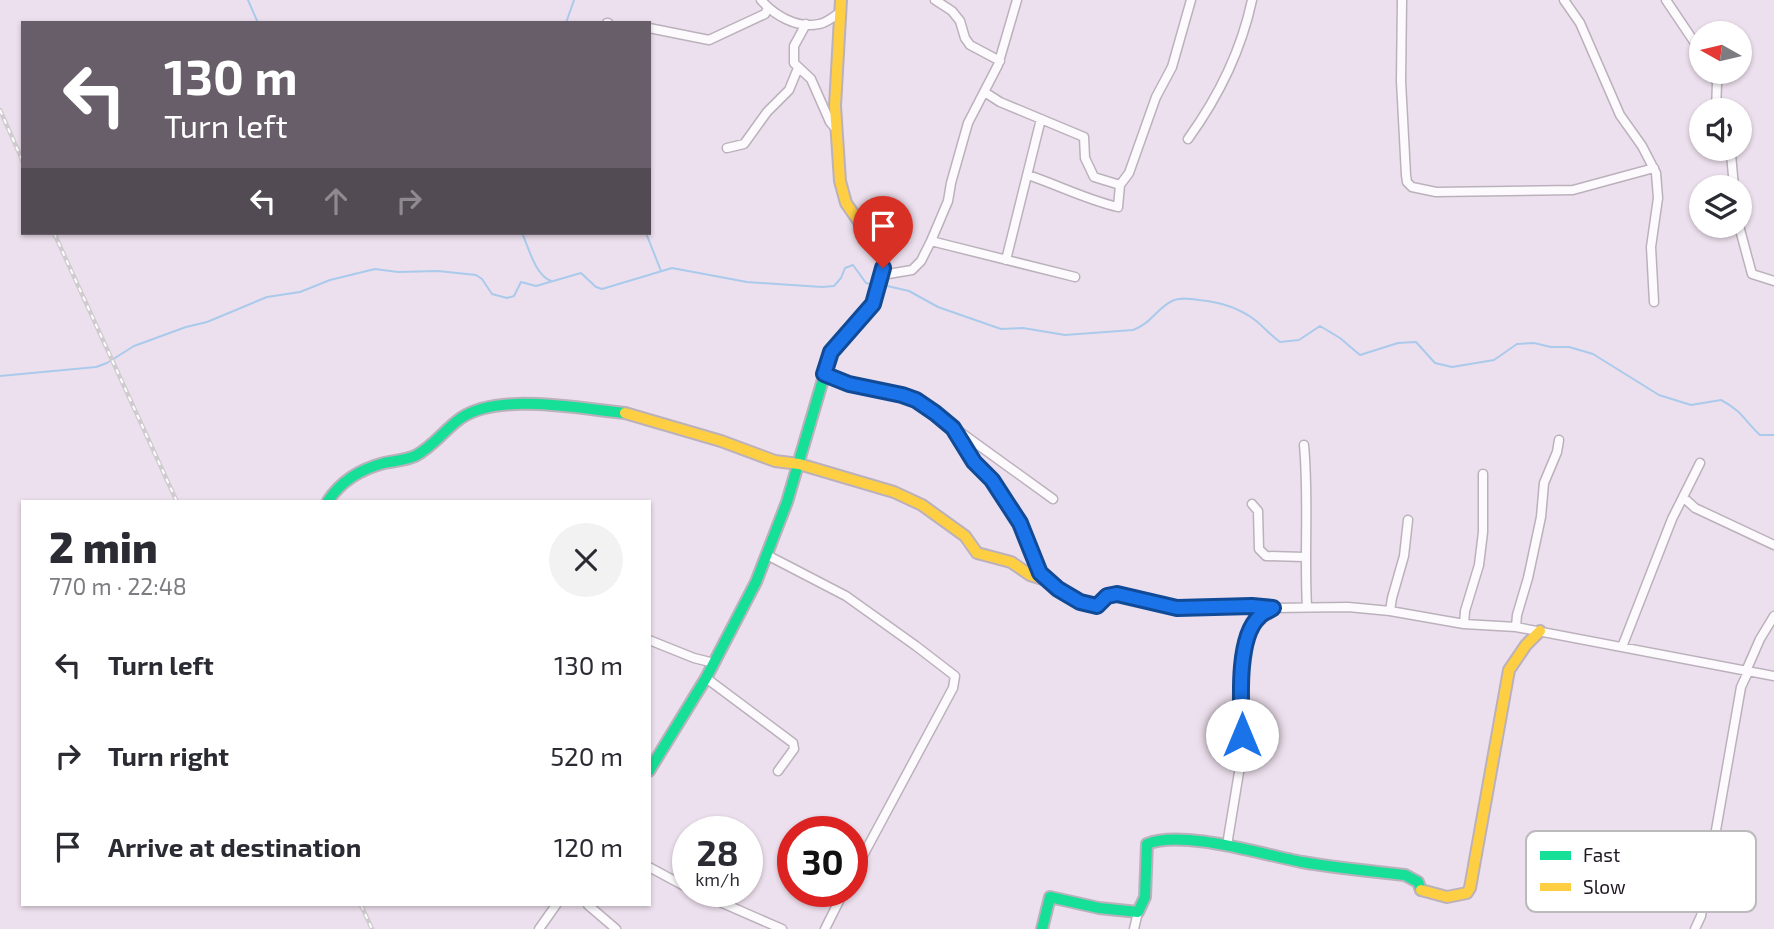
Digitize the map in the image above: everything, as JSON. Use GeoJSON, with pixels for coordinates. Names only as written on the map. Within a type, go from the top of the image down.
{"type":"FeatureCollection","features":[{"type":"Feature","properties":{"kind":"street"},"geometry":{"type":"LineString","coordinates":[[761,0],[783,18],[806,24],[822,24],[839,13]]}},
{"type":"Feature","properties":{"kind":"street"},"geometry":{"type":"LineString","coordinates":[[651,768],[706,678],[756,583],[799,464],[831,352],[873,304],[880,283],[883,259],[851,214],[841,193],[835,128],[841,0]]}},
{"type":"Feature","properties":{"kind":"street"},"geometry":{"type":"LineString","coordinates":[[935,0],[952,11],[960,21],[964,38],[970,45],[1000,61]]}},
{"type":"Feature","properties":{"kind":"street"},"geometry":{"type":"LineString","coordinates":[[880,283],[912,270],[921,261],[932,241],[948,201],[968,123],[986,93],[1000,61],[1017,0]]}},
{"type":"Feature","properties":{"kind":"street"},"geometry":{"type":"LineString","coordinates":[[1028,175],[1095,202],[1118,207],[1120,185],[1129,173],[1157,97],[1172,67],[1191,0]]}},
{"type":"Feature","properties":{"kind":"street"},"geometry":{"type":"LineString","coordinates":[[1188,139],[1212,105],[1230,72],[1252,0]]}},
{"type":"Feature","properties":{"kind":"street"},"geometry":{"type":"LineString","coordinates":[[1402,0],[1401,81],[1406,175],[1407,182],[1412,187],[1436,192],[1573,190],[1654,167]]}},
{"type":"Feature","properties":{"kind":"street"},"geometry":{"type":"LineString","coordinates":[[1564,0],[1580,23],[1620,115],[1643,146],[1654,167],[1658,198],[1651,247],[1654,302]]}},
{"type":"Feature","properties":{"kind":"street"},"geometry":{"type":"LineString","coordinates":[[1665,0],[1689,35]]}},
{"type":"Feature","properties":{"kind":"street"},"geometry":{"type":"LineString","coordinates":[[651,28],[709,40],[765,14],[768,8]]}},
{"type":"Feature","properties":{"kind":"street"},"geometry":{"type":"LineString","coordinates":[[806,24],[794,46],[793,57],[798,68],[811,79],[835,128]]}},
{"type":"Feature","properties":{"kind":"street"},"geometry":{"type":"LineString","coordinates":[[727,148],[744,144],[766,112],[789,90],[798,68]]}},
{"type":"Feature","properties":{"kind":"street"},"geometry":{"type":"LineString","coordinates":[[986,93],[1000,102],[1084,137],[1085,158],[1094,177],[1120,185]]}},
{"type":"Feature","properties":{"kind":"street"},"geometry":{"type":"LineString","coordinates":[[1006,260],[1041,119]]}},
{"type":"Feature","properties":{"kind":"street"},"geometry":{"type":"LineString","coordinates":[[1743,238],[1752,274],[1774,281]]}},
{"type":"Feature","properties":{"kind":"street"},"geometry":{"type":"LineString","coordinates":[[932,241],[1075,277]]}},
{"type":"Feature","properties":{"kind":"street"},"geometry":{"type":"LineString","coordinates":[[824,374],[849,384],[916,400],[1053,499]]}},
{"type":"Feature","properties":{"kind":"street"},"geometry":{"type":"LineString","coordinates":[[329,500],[336,488],[346,479],[380,464],[413,457],[462,417],[485,410],[521,403],[630,414],[721,441],[775,461],[799,464],[894,492],[922,505],[965,536],[977,553],[1011,562],[1030,575],[1049,581]]}},
{"type":"Feature","properties":{"kind":"street"},"geometry":{"type":"LineString","coordinates":[[953,428],[974,462],[992,480],[1020,523],[1040,573],[1080,602],[1097,606],[1107,596],[1117,594],[1177,608],[1348,607],[1390,611],[1464,624],[1516,627],[1774,676]]}},
{"type":"Feature","properties":{"kind":"street"},"geometry":{"type":"LineString","coordinates":[[1516,627],[1541,517],[1544,483],[1559,440]]}},
{"type":"Feature","properties":{"kind":"street"},"geometry":{"type":"LineString","coordinates":[[1304,445],[1307,484],[1304,557],[1307,607]]}},
{"type":"Feature","properties":{"kind":"street"},"geometry":{"type":"LineString","coordinates":[[1622,647],[1672,519],[1700,463]]}},
{"type":"Feature","properties":{"kind":"street"},"geometry":{"type":"LineString","coordinates":[[1464,624],[1465,611],[1479,565],[1483,532],[1483,474]]}},
{"type":"Feature","properties":{"kind":"street"},"geometry":{"type":"LineString","coordinates":[[1683,497],[1695,508],[1774,545]]}},
{"type":"Feature","properties":{"kind":"street"},"geometry":{"type":"LineString","coordinates":[[1252,504],[1258,510],[1259,549],[1262,553],[1266,556],[1304,557]]}},
{"type":"Feature","properties":{"kind":"street"},"geometry":{"type":"LineString","coordinates":[[1390,611],[1404,556],[1408,520]]}},
{"type":"Feature","properties":{"kind":"street"},"geometry":{"type":"LineString","coordinates":[[767,555],[846,596],[955,676],[953,688],[868,846]]}},
{"type":"Feature","properties":{"kind":"street"},"geometry":{"type":"LineString","coordinates":[[1227,845],[1242,754],[1244,649],[1248,634],[1258,617],[1273,608]]}},
{"type":"Feature","properties":{"kind":"street"},"geometry":{"type":"LineString","coordinates":[[1716,831],[1741,687],[1760,639],[1774,615]]}},
{"type":"Feature","properties":{"kind":"street"},"geometry":{"type":"LineString","coordinates":[[1134,929],[1142,907],[1146,882],[1145,852],[1147,844],[1154,841],[1193,841],[1227,845],[1303,862],[1328,863],[1346,868],[1405,875],[1418,883],[1422,892],[1447,897],[1467,893],[1471,888],[1509,670],[1526,645],[1540,632]]}},
{"type":"Feature","properties":{"kind":"street"},"geometry":{"type":"LineString","coordinates":[[651,641],[714,663]]}},
{"type":"Feature","properties":{"kind":"street"},"geometry":{"type":"LineString","coordinates":[[706,678],[793,743],[794,749],[778,771]]}},
{"type":"Feature","properties":{"kind":"street"},"geometry":{"type":"LineString","coordinates":[[651,868],[672,879]]}},
{"type":"Feature","properties":{"kind":"street"},"geometry":{"type":"LineString","coordinates":[[1042,929],[1050,897],[1099,908],[1138,912]]}},
{"type":"Feature","properties":{"kind":"street"},"geometry":{"type":"LineString","coordinates":[[539,929],[555,906]]}},
{"type":"Feature","properties":{"kind":"street"},"geometry":{"type":"LineString","coordinates":[[589,906],[617,929]]}},
{"type":"Feature","properties":{"kind":"street"},"geometry":{"type":"LineString","coordinates":[[732,907],[782,929]]}},
{"type":"Feature","properties":{"kind":"street"},"geometry":{"type":"LineString","coordinates":[[825,929],[836,907]]}},
{"type":"Feature","properties":{"kind":"street"},"geometry":{"type":"LineString","coordinates":[[1695,929],[1703,912]]}},
{"type":"Feature","properties":{"kind":"waterway"},"geometry":{"type":"LineString","coordinates":[[248,0],[257,21]]}},
{"type":"Feature","properties":{"kind":"waterway"},"geometry":{"type":"LineString","coordinates":[[567,21],[574,0]]}},
{"type":"Feature","properties":{"kind":"waterway"},"geometry":{"type":"LineString","coordinates":[[523,235],[537,267],[545,278],[551,281]]}},
{"type":"Feature","properties":{"kind":"waterway"},"geometry":{"type":"LineString","coordinates":[[647,235],[661,271]]}},
{"type":"Feature","properties":{"kind":"waterway"},"geometry":{"type":"LineString","coordinates":[[0,376],[96,367],[134,346],[207,322],[267,297],[300,292],[330,280],[375,269],[476,275],[492,294],[507,298],[514,296],[521,282],[536,286],[581,273],[602,289],[672,268],[747,282],[822,287],[834,286],[845,268],[853,265],[866,283],[874,285]]}},
{"type":"Feature","properties":{"kind":"waterway"},"geometry":{"type":"LineString","coordinates":[[883,285],[909,291],[938,307],[1001,329],[1023,328],[1065,335],[1133,330],[1145,324],[1167,304],[1185,299],[1214,302],[1235,308],[1249,315],[1280,342],[1299,340],[1320,326],[1360,355],[1398,343],[1416,342],[1435,363],[1452,367],[1494,360],[1517,344],[1569,347],[1593,354],[1659,395],[1691,405],[1721,400],[1738,412],[1760,435],[1774,435]]}},
{"type":"Feature","properties":{"kind":"railway"},"geometry":{"type":"LineString","coordinates":[[0,110],[21,157]]}},
{"type":"Feature","properties":{"kind":"railway"},"geometry":{"type":"LineString","coordinates":[[55,235],[176,500]]}},
{"type":"Feature","properties":{"kind":"railway"},"geometry":{"type":"LineString","coordinates":[[361,906],[372,929]]}},
{"type":"Feature","properties":{"kind":"traffic: fast"},"geometry":{"type":"LineString","coordinates":[[651,768],[706,678],[756,582],[787,502],[831,352],[867,310],[880,285],[883,260],[866,232]]}},
{"type":"Feature","properties":{"kind":"traffic: fast"},"geometry":{"type":"LineString","coordinates":[[329,500],[339,487],[360,472],[415,456],[428,448],[461,418],[477,410],[518,404],[541,404],[625,413]]}},
{"type":"Feature","properties":{"kind":"traffic: fast"},"geometry":{"type":"LineString","coordinates":[[1042,929],[1050,897],[1099,908],[1138,912],[1145,897],[1147,844],[1162,840],[1201,841],[1302,862],[1405,875],[1418,882],[1421,890]]}},
{"type":"Feature","properties":{"kind":"traffic: slow"},"geometry":{"type":"LineString","coordinates":[[841,0],[835,106],[840,181],[846,203],[866,232]]}},
{"type":"Feature","properties":{"kind":"traffic: slow"},"geometry":{"type":"LineString","coordinates":[[625,413],[721,441],[775,461],[799,464],[894,492],[922,505],[965,536],[977,553],[1011,562],[1030,575],[1049,581]]}},
{"type":"Feature","properties":{"kind":"traffic: slow"},"geometry":{"type":"LineString","coordinates":[[1421,890],[1447,897],[1467,893],[1470,888],[1509,670],[1526,645],[1540,631]]}},
{"type":"Feature","properties":{"kind":"route"},"geometry":{"type":"LineString","coordinates":[[883,268],[873,304],[831,352],[824,374],[849,384],[916,400],[953,428],[974,462],[992,480],[1020,523],[1040,573],[1058,589],[1080,602],[1097,606],[1107,596],[1117,594],[1177,608],[1273,608],[1258,617],[1248,634],[1244,649],[1242,735]]}}]}
